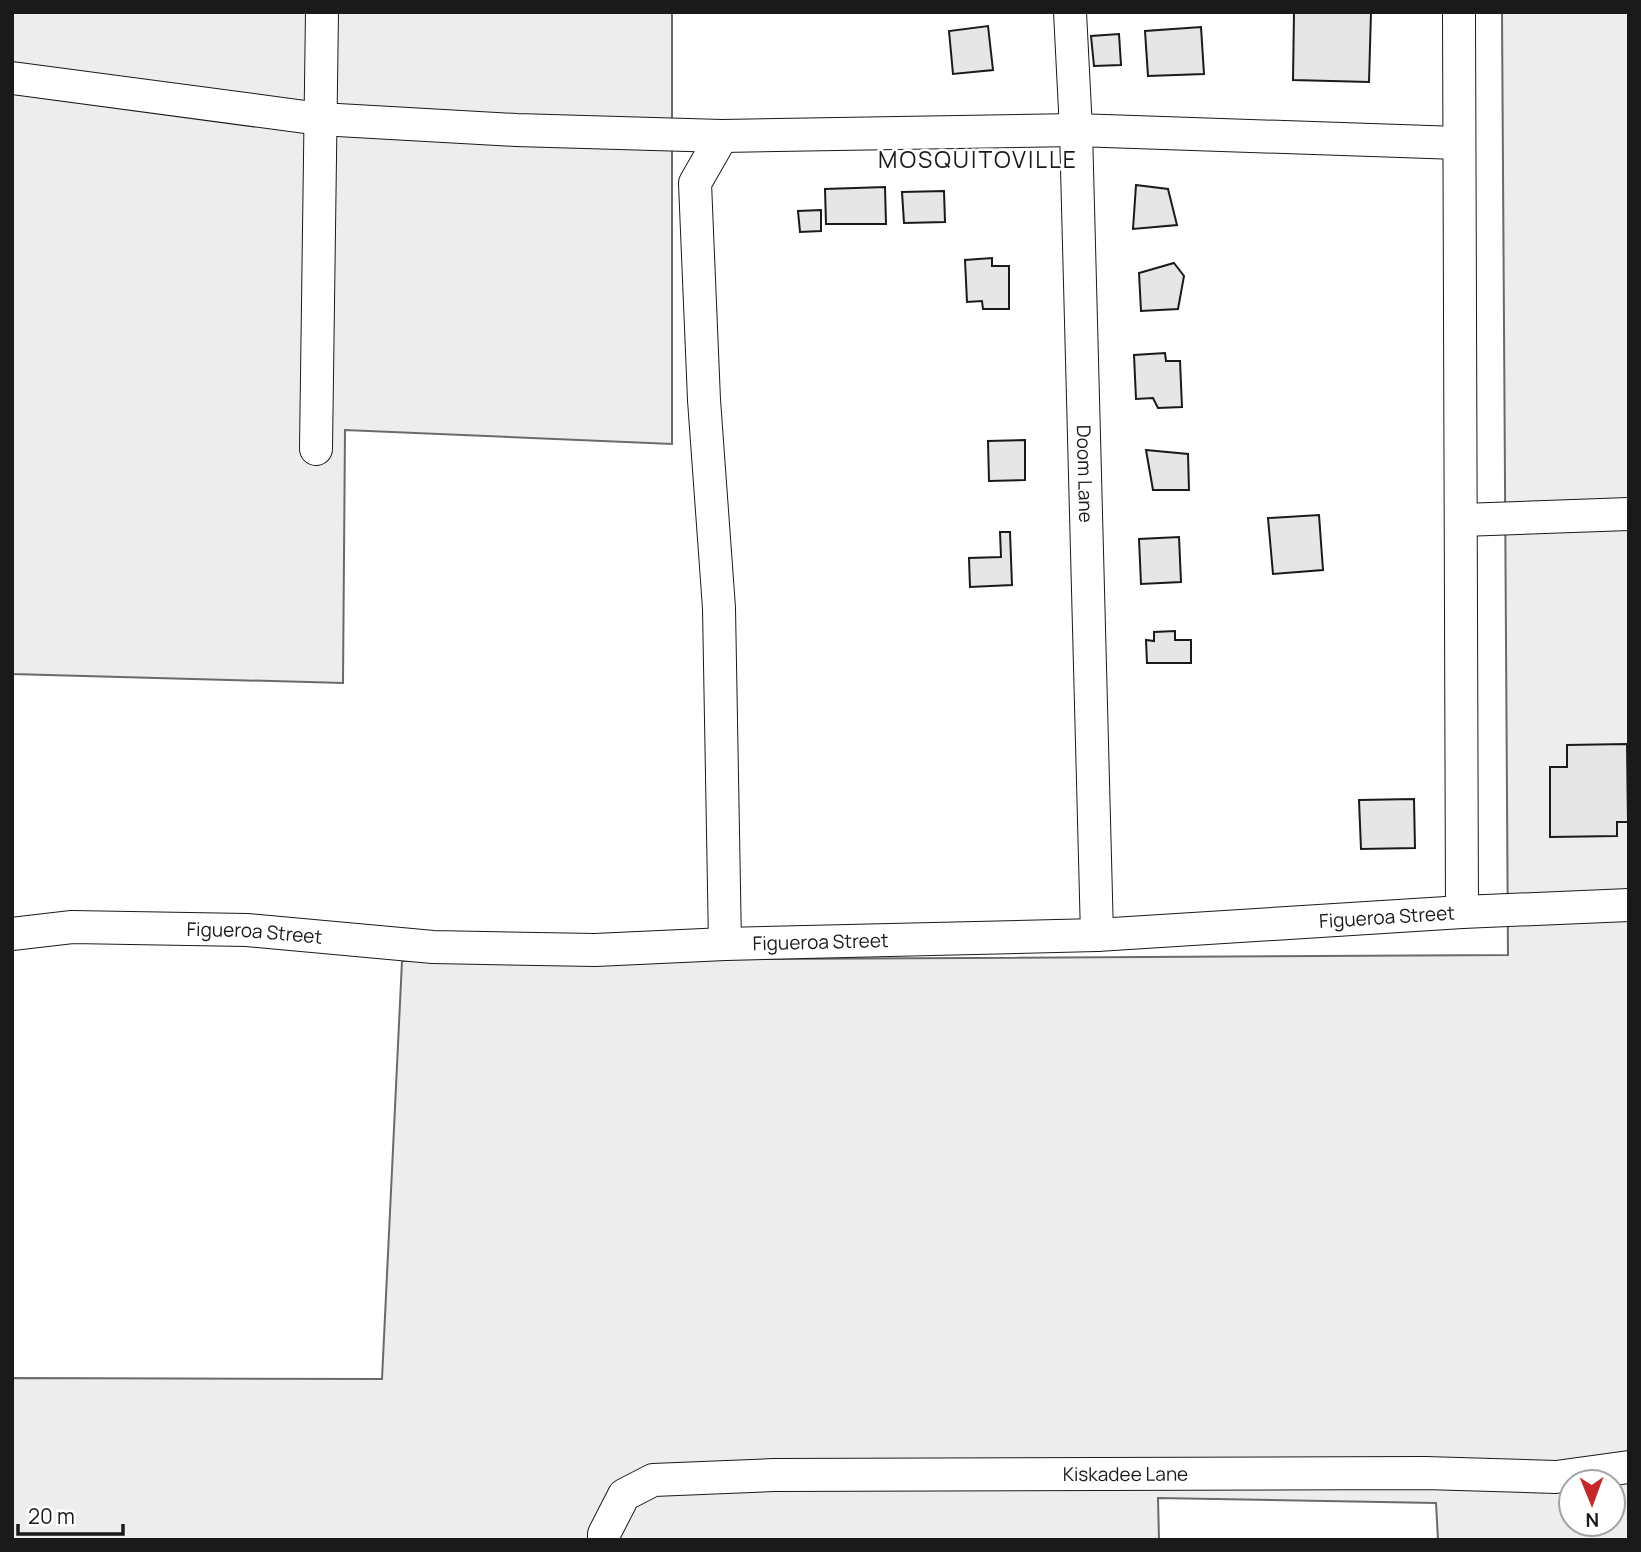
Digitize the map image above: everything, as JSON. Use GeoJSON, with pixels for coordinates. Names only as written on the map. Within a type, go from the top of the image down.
{"type":"FeatureCollection","features":[{"type":"Feature","properties":{"kind":"street"},"geometry":{"type":"LineString","coordinates":[[316,449],[322,12]]}},
{"type":"Feature","properties":{"kind":"street","name":"Doom Lane"},"geometry":{"type":"LineString","coordinates":[[1070,12],[1076,130],[1097,935]]}},
{"type":"Feature","properties":{"kind":"street"},"geometry":{"type":"LineString","coordinates":[[1459,12],[1462,912]]}},
{"type":"Feature","properties":{"kind":"street"},"geometry":{"type":"LineString","coordinates":[[12,78],[320,119],[516,130],[722,136],[1076,130],[1458,143]]}},
{"type":"Feature","properties":{"kind":"street"},"geometry":{"type":"LineString","coordinates":[[722,136],[695,183],[704,400],[719,608],[725,944]]}},
{"type":"Feature","properties":{"kind":"street"},"geometry":{"type":"LineString","coordinates":[[1462,520],[1629,514]]}},
{"type":"Feature","properties":{"kind":"street","name":"Figueroa Street"},"geometry":{"type":"LineString","coordinates":[[12,934],[72,927],[247,930],[433,947],[581,950],[1097,935],[1462,912],[1629,905]]}},
{"type":"Feature","properties":{"kind":"street","name":"Kiskadee Lane"},"geometry":{"type":"LineString","coordinates":[[604,1540],[604,1534],[624,1495],[653,1480],[774,1475],[1425,1473],[1556,1477],[1629,1467]]}},
{"type":"Feature","properties":{"kind":"shaded area"},"geometry":{"type":"Polygon","coordinates":[[[12,12],[672,12],[672,444],[345,430],[343,683],[12,674],[12,12]]]}},
{"type":"Feature","properties":{"kind":"shaded area"},"geometry":{"type":"Polygon","coordinates":[[[1502,12],[1629,12],[1629,1540],[1438,1540],[1436,1503],[1158,1498],[1159,1540],[12,1540],[12,1378],[382,1379],[402,961],[1508,955],[1502,12]]]}},
{"type":"Feature","properties":{"kind":"building"},"geometry":{"type":"Polygon","coordinates":[[[1294,12],[1371,12],[1369,82],[1293,80],[1294,12]]]}},
{"type":"Feature","properties":{"kind":"building"},"geometry":{"type":"Polygon","coordinates":[[[988,26],[993,70],[953,74],[949,31],[988,26]]]}},
{"type":"Feature","properties":{"kind":"building"},"geometry":{"type":"Polygon","coordinates":[[[1201,27],[1204,74],[1148,76],[1145,31],[1201,27]]]}},
{"type":"Feature","properties":{"kind":"building"},"geometry":{"type":"Polygon","coordinates":[[[1119,34],[1121,65],[1094,66],[1091,36],[1119,34]]]}},
{"type":"Feature","properties":{"kind":"building"},"geometry":{"type":"Polygon","coordinates":[[[1136,185],[1168,189],[1177,225],[1133,229],[1136,185]]]}},
{"type":"Feature","properties":{"kind":"building"},"geometry":{"type":"Polygon","coordinates":[[[885,187],[886,224],[826,224],[825,189],[885,187]]]}},
{"type":"Feature","properties":{"kind":"building"},"geometry":{"type":"Polygon","coordinates":[[[944,191],[945,222],[904,223],[902,192],[944,191]]]}},
{"type":"Feature","properties":{"kind":"building"},"geometry":{"type":"Polygon","coordinates":[[[821,210],[821,231],[800,232],[798,211],[821,210]]]}},
{"type":"Feature","properties":{"kind":"building"},"geometry":{"type":"Polygon","coordinates":[[[992,258],[992,266],[1009,266],[1009,309],[983,309],[982,301],[967,302],[965,260],[992,258]]]}},
{"type":"Feature","properties":{"kind":"building"},"geometry":{"type":"Polygon","coordinates":[[[1174,263],[1184,276],[1178,309],[1141,311],[1139,273],[1174,263]]]}},
{"type":"Feature","properties":{"kind":"building"},"geometry":{"type":"Polygon","coordinates":[[[1165,353],[1166,361],[1180,361],[1182,407],[1158,408],[1153,398],[1136,399],[1134,355],[1165,353]]]}},
{"type":"Feature","properties":{"kind":"building"},"geometry":{"type":"Polygon","coordinates":[[[1025,440],[1025,480],[989,481],[988,441],[1025,440]]]}},
{"type":"Feature","properties":{"kind":"building"},"geometry":{"type":"Polygon","coordinates":[[[1146,450],[1188,454],[1189,490],[1153,490],[1146,450]]]}},
{"type":"Feature","properties":{"kind":"building"},"geometry":{"type":"Polygon","coordinates":[[[1319,515],[1323,570],[1273,574],[1268,518],[1319,515]]]}},
{"type":"Feature","properties":{"kind":"building"},"geometry":{"type":"Polygon","coordinates":[[[1000,532],[1010,532],[1012,585],[970,587],[969,558],[1001,557],[1000,532]]]}},
{"type":"Feature","properties":{"kind":"building"},"geometry":{"type":"Polygon","coordinates":[[[1179,537],[1181,582],[1141,584],[1139,539],[1179,537]]]}},
{"type":"Feature","properties":{"kind":"building"},"geometry":{"type":"Polygon","coordinates":[[[1175,631],[1175,640],[1191,640],[1191,663],[1147,663],[1146,640],[1154,641],[1154,632],[1175,631]]]}},
{"type":"Feature","properties":{"kind":"building"},"geometry":{"type":"Polygon","coordinates":[[[1627,744],[1628,822],[1617,822],[1617,836],[1550,837],[1550,767],[1567,767],[1567,745],[1627,744]]]}},
{"type":"Feature","properties":{"kind":"building"},"geometry":{"type":"Polygon","coordinates":[[[1414,799],[1415,848],[1361,849],[1359,800],[1414,799]]]}},
{"type":"Feature","properties":{"kind":"district","name":"MOSQUITOVILLE"},"geometry":{"type":"Point","coordinates":[978,160]}}]}
